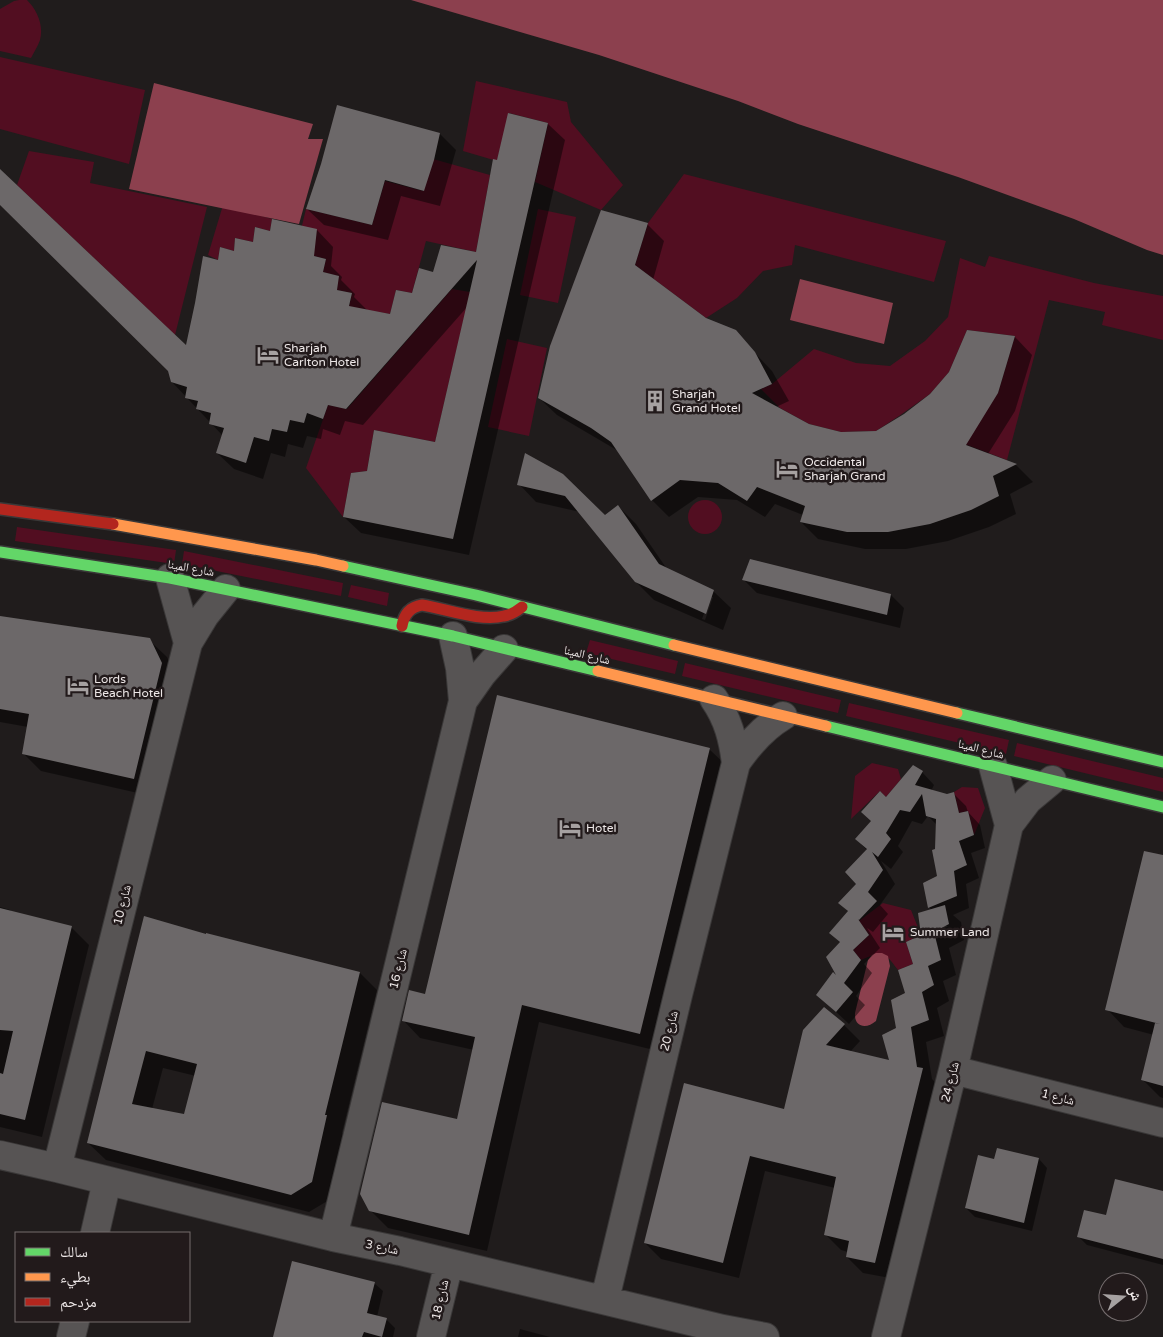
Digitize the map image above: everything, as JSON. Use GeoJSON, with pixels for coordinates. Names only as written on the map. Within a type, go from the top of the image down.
{"type":"FeatureCollection","features":[{"type":"Feature","properties":{"kind":"main road"},"geometry":{"type":"LineString","coordinates":[[0,509],[126,526],[316,560],[476,595],[1163,762]]}},
{"type":"Feature","properties":{"kind":"main road","name":"شارع المينا"},"geometry":{"type":"LineString","coordinates":[[0,552],[170,578],[453,636],[1163,807]]}},
{"type":"Feature","properties":{"kind":"main road"},"geometry":{"type":"LineString","coordinates":[[402,626],[406,613],[416,605],[486,618],[501,617],[516,612],[522,607]]}},
{"type":"Feature","properties":{"kind":"street","name":"شارع 10"},"geometry":{"type":"LineString","coordinates":[[170,578],[188,643]]}},
{"type":"Feature","properties":{"kind":"street","name":"شارع 10"},"geometry":{"type":"LineString","coordinates":[[57,1168],[188,643],[205,615],[226,589]]}},
{"type":"Feature","properties":{"kind":"street","name":"شارع 16"},"geometry":{"type":"LineString","coordinates":[[333,1237],[463,701],[460,668],[453,636]]}},
{"type":"Feature","properties":{"kind":"street","name":"شارع 16"},"geometry":{"type":"LineString","coordinates":[[463,701],[482,674],[504,649]]}},
{"type":"Feature","properties":{"kind":"street","name":"شارع 20"},"geometry":{"type":"LineString","coordinates":[[605,1300],[680,986],[736,763],[733,741],[727,722],[722,710],[714,699]]}},
{"type":"Feature","properties":{"kind":"street","name":"شارع 20"},"geometry":{"type":"LineString","coordinates":[[736,763],[752,741],[783,716]]}},
{"type":"Feature","properties":{"kind":"street","name":"شارع 24"},"geometry":{"type":"LineString","coordinates":[[993,766],[1009,825]]}},
{"type":"Feature","properties":{"kind":"street","name":"شارع 24"},"geometry":{"type":"LineString","coordinates":[[886,1337],[953,1070],[1009,825],[1028,800],[1052,780]]}},
{"type":"Feature","properties":{"kind":"street","name":"شارع 1"},"geometry":{"type":"LineString","coordinates":[[953,1070],[1163,1123]]}},
{"type":"Feature","properties":{"kind":"street","name":"شارع 3"},"geometry":{"type":"LineString","coordinates":[[0,1155],[333,1237],[723,1329],[765,1337]]}},
{"type":"Feature","properties":{"kind":"street"},"geometry":{"type":"LineString","coordinates":[[95,1232],[108,1181]]}},
{"type":"Feature","properties":{"kind":"street","name":"شارع 18"},"geometry":{"type":"LineString","coordinates":[[431,1337],[448,1263]]}},
{"type":"Feature","properties":{"kind":"street"},"geometry":{"type":"LineString","coordinates":[[71,1337],[75,1322]]}},
{"type":"Feature","properties":{"kind":"shaded area"},"geometry":{"type":"Polygon","coordinates":[[[19,0],[27,0],[37,13],[40,23],[40,40],[31,58],[0,51],[0,9],[19,0]]]}},
{"type":"Feature","properties":{"kind":"shaded area"},"geometry":{"type":"Polygon","coordinates":[[[411,0],[1163,0],[1163,255],[1074,219],[958,177],[798,124],[738,101],[599,55],[411,0]]]}},
{"type":"Feature","properties":{"kind":"shaded area"},"geometry":{"type":"Polygon","coordinates":[[[0,57],[145,90],[129,164],[0,129],[0,57]]]}},
{"type":"Feature","properties":{"kind":"shaded area"},"geometry":{"type":"Polygon","coordinates":[[[476,81],[567,102],[571,122],[623,185],[601,210],[535,182],[548,123],[509,113],[497,161],[463,151],[476,81]]]}},
{"type":"Feature","properties":{"kind":"shaded area"},"geometry":{"type":"Polygon","coordinates":[[[154,83],[313,124],[308,139],[323,139],[299,224],[129,189],[154,83]]]}},
{"type":"Feature","properties":{"kind":"shaded area"},"geometry":{"type":"Polygon","coordinates":[[[29,151],[94,162],[90,183],[207,207],[175,335],[17,185],[29,151]]]}},
{"type":"Feature","properties":{"kind":"shaded area"},"geometry":{"type":"Polygon","coordinates":[[[433,159],[490,175],[476,252],[426,241],[412,293],[396,290],[390,314],[349,307],[352,293],[337,290],[338,276],[323,272],[326,259],[314,256],[299,238],[306,209],[372,225],[385,181],[423,191],[433,159]]]}},
{"type":"Feature","properties":{"kind":"shaded area"},"geometry":{"type":"Polygon","coordinates":[[[684,174],[946,241],[934,282],[795,245],[792,265],[763,271],[737,298],[706,318],[635,265],[648,223],[684,174]]]}},
{"type":"Feature","properties":{"kind":"shaded area"},"geometry":{"type":"Polygon","coordinates":[[[223,205],[272,219],[270,231],[255,227],[253,242],[235,238],[234,251],[220,247],[218,260],[208,255],[223,205]]]}},
{"type":"Feature","properties":{"kind":"shaded area"},"geometry":{"type":"Polygon","coordinates":[[[538,209],[576,217],[558,303],[520,295],[538,209]]]}},
{"type":"Feature","properties":{"kind":"shaded area"},"geometry":{"type":"Polygon","coordinates":[[[989,256],[1094,283],[1163,296],[1163,340],[1102,325],[1105,312],[1049,300],[1007,460],[962,443],[998,393],[1015,336],[967,330],[949,372],[930,394],[876,431],[841,432],[809,424],[780,408],[761,389],[772,384],[814,349],[856,363],[890,366],[925,341],[948,317],[960,258],[985,267],[989,256]]]}},
{"type":"Feature","properties":{"kind":"shaded area"},"geometry":{"type":"Polygon","coordinates":[[[800,279],[893,303],[884,344],[790,320],[800,279]]]}},
{"type":"Feature","properties":{"kind":"shaded area"},"geometry":{"type":"Polygon","coordinates":[[[452,289],[470,292],[435,442],[374,430],[367,471],[351,473],[343,517],[306,468],[328,405],[347,409],[452,289]]]}},
{"type":"Feature","properties":{"kind":"shaded area"},"geometry":{"type":"Polygon","coordinates":[[[507,339],[547,348],[529,436],[488,427],[507,339]]]}},
{"type":"Feature","properties":{"kind":"shaded area"},"geometry":{"type":"Polygon","coordinates":[[[705,500],[712,501],[717,505],[721,510],[721,524],[717,529],[712,533],[705,534],[698,533],[693,529],[689,524],[688,517],[689,510],[693,505],[698,501],[705,500]]]}},
{"type":"Feature","properties":{"kind":"shaded area"},"geometry":{"type":"Polygon","coordinates":[[[17,527],[176,550],[174,564],[15,541],[17,527]]]}},
{"type":"Feature","properties":{"kind":"shaded area"},"geometry":{"type":"Polygon","coordinates":[[[184,551],[343,583],[341,596],[182,564],[184,551]]]}},
{"type":"Feature","properties":{"kind":"shaded area"},"geometry":{"type":"Polygon","coordinates":[[[351,585],[389,593],[387,606],[348,597],[351,585]]]}},
{"type":"Feature","properties":{"kind":"shaded area"},"geometry":{"type":"Polygon","coordinates":[[[590,640],[678,661],[675,674],[586,653],[590,640]]]}},
{"type":"Feature","properties":{"kind":"shaded area"},"geometry":{"type":"Polygon","coordinates":[[[685,663],[841,700],[838,713],[682,676],[685,663]]]}},
{"type":"Feature","properties":{"kind":"shaded area"},"geometry":{"type":"Polygon","coordinates":[[[849,703],[1009,740],[1006,754],[846,716],[849,703]]]}},
{"type":"Feature","properties":{"kind":"shaded area"},"geometry":{"type":"Polygon","coordinates":[[[1017,743],[1163,778],[1163,792],[1014,756],[1017,743]]]}},
{"type":"Feature","properties":{"kind":"shaded area"},"geometry":{"type":"Polygon","coordinates":[[[872,763],[898,769],[901,779],[886,797],[880,791],[851,819],[855,776],[872,763]]]}},
{"type":"Feature","properties":{"kind":"shaded area"},"geometry":{"type":"Polygon","coordinates":[[[962,787],[978,788],[985,808],[974,835],[968,811],[959,813],[954,792],[962,787]]]}},
{"type":"Feature","properties":{"kind":"shaded area"},"geometry":{"type":"Polygon","coordinates":[[[883,903],[911,910],[921,935],[906,942],[913,964],[898,970],[886,955],[879,953],[861,960],[853,950],[869,935],[859,921],[883,903]]]}},
{"type":"Feature","properties":{"kind":"shaded area"},"geometry":{"type":"Polygon","coordinates":[[[876,953],[888,956],[890,966],[876,1021],[862,1026],[857,1022],[855,1013],[868,960],[876,953]]]}},
{"type":"Feature","properties":{"kind":"building"},"geometry":{"type":"Polygon","coordinates":[[[337,105],[440,133],[424,191],[385,180],[372,225],[306,209],[321,164],[337,105]]]}},
{"type":"Feature","properties":{"kind":"building"},"geometry":{"type":"Polygon","coordinates":[[[508,113],[548,123],[453,539],[343,517],[351,473],[367,471],[374,430],[435,442],[477,260],[346,409],[328,405],[323,419],[307,413],[304,423],[290,420],[287,432],[272,429],[269,441],[254,437],[246,463],[216,453],[224,428],[209,424],[211,413],[196,409],[198,401],[185,398],[187,387],[171,382],[168,371],[0,205],[0,169],[186,345],[203,256],[218,260],[220,247],[234,251],[235,238],[253,242],[255,227],[270,231],[272,219],[317,229],[314,256],[326,259],[323,272],[339,276],[337,290],[352,293],[349,306],[390,314],[396,290],[412,293],[419,268],[433,272],[441,245],[476,252],[493,159],[497,160],[508,113]]]}},
{"type":"Feature","properties":{"kind":"building"},"geometry":{"type":"Polygon","coordinates":[[[601,210],[648,223],[635,265],[706,318],[736,330],[755,352],[772,384],[752,393],[809,424],[841,432],[876,431],[904,414],[930,394],[949,372],[967,330],[1015,336],[998,393],[966,445],[1017,464],[993,476],[999,496],[971,510],[930,524],[888,532],[847,532],[800,522],[805,506],[757,487],[747,501],[718,483],[680,480],[651,501],[611,442],[591,428],[538,398],[550,346],[601,210]]]}},
{"type":"Feature","properties":{"kind":"building"},"geometry":{"type":"Polygon","coordinates":[[[525,453],[563,474],[605,515],[618,505],[659,564],[714,590],[706,614],[635,582],[565,496],[517,485],[525,453]]]}},
{"type":"Feature","properties":{"kind":"building"},"geometry":{"type":"Polygon","coordinates":[[[750,559],[891,594],[887,615],[742,580],[750,559]]]}},
{"type":"Feature","properties":{"kind":"building","name":"Lords Beach Hotel"},"geometry":{"type":"Polygon","coordinates":[[[0,616],[150,638],[162,663],[134,779],[22,754],[29,714],[0,709],[0,616]]]}},
{"type":"Feature","properties":{"kind":"building"},"geometry":{"type":"Polygon","coordinates":[[[497,695],[710,748],[640,1034],[522,1005],[469,1235],[369,1211],[360,1194],[382,1102],[457,1119],[475,1037],[402,1021],[409,990],[425,994],[497,695]]]}},
{"type":"Feature","properties":{"kind":"building"},"geometry":{"type":"Polygon","coordinates":[[[913,765],[923,771],[915,785],[947,794],[954,792],[959,813],[968,811],[974,835],[959,841],[967,865],[954,871],[957,896],[928,908],[923,883],[937,876],[932,850],[935,849],[936,819],[926,816],[922,794],[910,812],[900,810],[886,833],[891,839],[878,857],[872,852],[883,870],[868,892],[877,901],[858,919],[869,935],[853,950],[861,960],[844,983],[853,992],[836,1012],[816,995],[833,972],[836,975],[826,957],[840,942],[829,933],[848,911],[838,903],[856,884],[845,872],[867,849],[855,839],[871,821],[861,812],[880,791],[886,797],[913,765]]]}},
{"type":"Feature","properties":{"kind":"building"},"geometry":{"type":"Polygon","coordinates":[[[1144,851],[1163,855],[1163,1086],[1141,1080],[1155,1023],[1160,1024],[1105,1010],[1144,851]]]}},
{"type":"Feature","properties":{"kind":"building"},"geometry":{"type":"Polygon","coordinates":[[[945,905],[949,924],[934,932],[941,960],[928,966],[934,985],[922,992],[929,1020],[911,1027],[917,1067],[923,1068],[875,1263],[846,1257],[849,1241],[824,1235],[836,1177],[750,1156],[723,1263],[644,1243],[684,1083],[784,1109],[803,1030],[824,1007],[845,1024],[826,1045],[889,1060],[882,1035],[896,1028],[891,1000],[905,993],[898,970],[913,964],[906,942],[921,935],[918,913],[945,905]]]}},
{"type":"Feature","properties":{"kind":"building"},"geometry":{"type":"Polygon","coordinates":[[[0,908],[72,926],[25,1120],[0,1114],[0,1073],[3,1074],[13,1031],[0,1030],[0,908]]]}},
{"type":"Feature","properties":{"kind":"building"},"geometry":{"type":"Polygon","coordinates":[[[144,916],[206,934],[360,972],[325,1115],[327,1115],[312,1182],[291,1195],[87,1143],[144,916]],[[146,1051],[132,1104],[184,1114],[197,1064],[146,1051]]]}},
{"type":"Feature","properties":{"kind":"building"},"geometry":{"type":"Polygon","coordinates":[[[997,1148],[1039,1158],[1024,1223],[965,1208],[978,1155],[994,1159],[997,1148]]]}},
{"type":"Feature","properties":{"kind":"building"},"geometry":{"type":"Polygon","coordinates":[[[1115,1179],[1163,1191],[1163,1259],[1077,1237],[1084,1210],[1106,1215],[1115,1179]]]}},
{"type":"Feature","properties":{"kind":"building"},"geometry":{"type":"Polygon","coordinates":[[[292,1261],[375,1282],[367,1313],[387,1318],[382,1337],[364,1332],[362,1337],[273,1337],[292,1261]]]}},
{"type":"Feature","properties":{"kind":"traffic: fast"},"geometry":{"type":"LineString","coordinates":[[0,552],[170,578],[453,636],[598,671]]}},
{"type":"Feature","properties":{"kind":"traffic: fast"},"geometry":{"type":"LineString","coordinates":[[343,566],[476,595],[674,645]]}},
{"type":"Feature","properties":{"kind":"traffic: fast"},"geometry":{"type":"LineString","coordinates":[[957,713],[1163,762]]}},
{"type":"Feature","properties":{"kind":"traffic: fast"},"geometry":{"type":"LineString","coordinates":[[826,726],[1163,807]]}},
{"type":"Feature","properties":{"kind":"traffic: slow"},"geometry":{"type":"LineString","coordinates":[[113,524],[343,566]]}},
{"type":"Feature","properties":{"kind":"traffic: slow"},"geometry":{"type":"LineString","coordinates":[[674,645],[957,713]]}},
{"type":"Feature","properties":{"kind":"traffic: slow"},"geometry":{"type":"LineString","coordinates":[[598,671],[826,726]]}},
{"type":"Feature","properties":{"kind":"traffic: jam"},"geometry":{"type":"LineString","coordinates":[[0,509],[113,524]]}},
{"type":"Feature","properties":{"kind":"traffic: jam"},"geometry":{"type":"LineString","coordinates":[[402,626],[408,612],[414,607],[422,605],[485,617],[507,615],[514,613],[522,607]]}},
{"type":"Feature","properties":{"kind":"place","name":"Sharjah Carlton Hotel"},"geometry":{"type":"Point","coordinates":[268,355]}},
{"type":"Feature","properties":{"kind":"place","name":"Sharjah Grand Hotel"},"geometry":{"type":"Point","coordinates":[655,401]}},
{"type":"Feature","properties":{"kind":"place","name":"Occidental Sharjah Grand"},"geometry":{"type":"Point","coordinates":[787,469]}},
{"type":"Feature","properties":{"kind":"place","name":"Lords Beach Hotel"},"geometry":{"type":"Point","coordinates":[78,686]}},
{"type":"Feature","properties":{"kind":"place","name":"Hotel"},"geometry":{"type":"Point","coordinates":[570,828]}},
{"type":"Feature","properties":{"kind":"place","name":"Summer Land"},"geometry":{"type":"Point","coordinates":[893,932]}}]}
